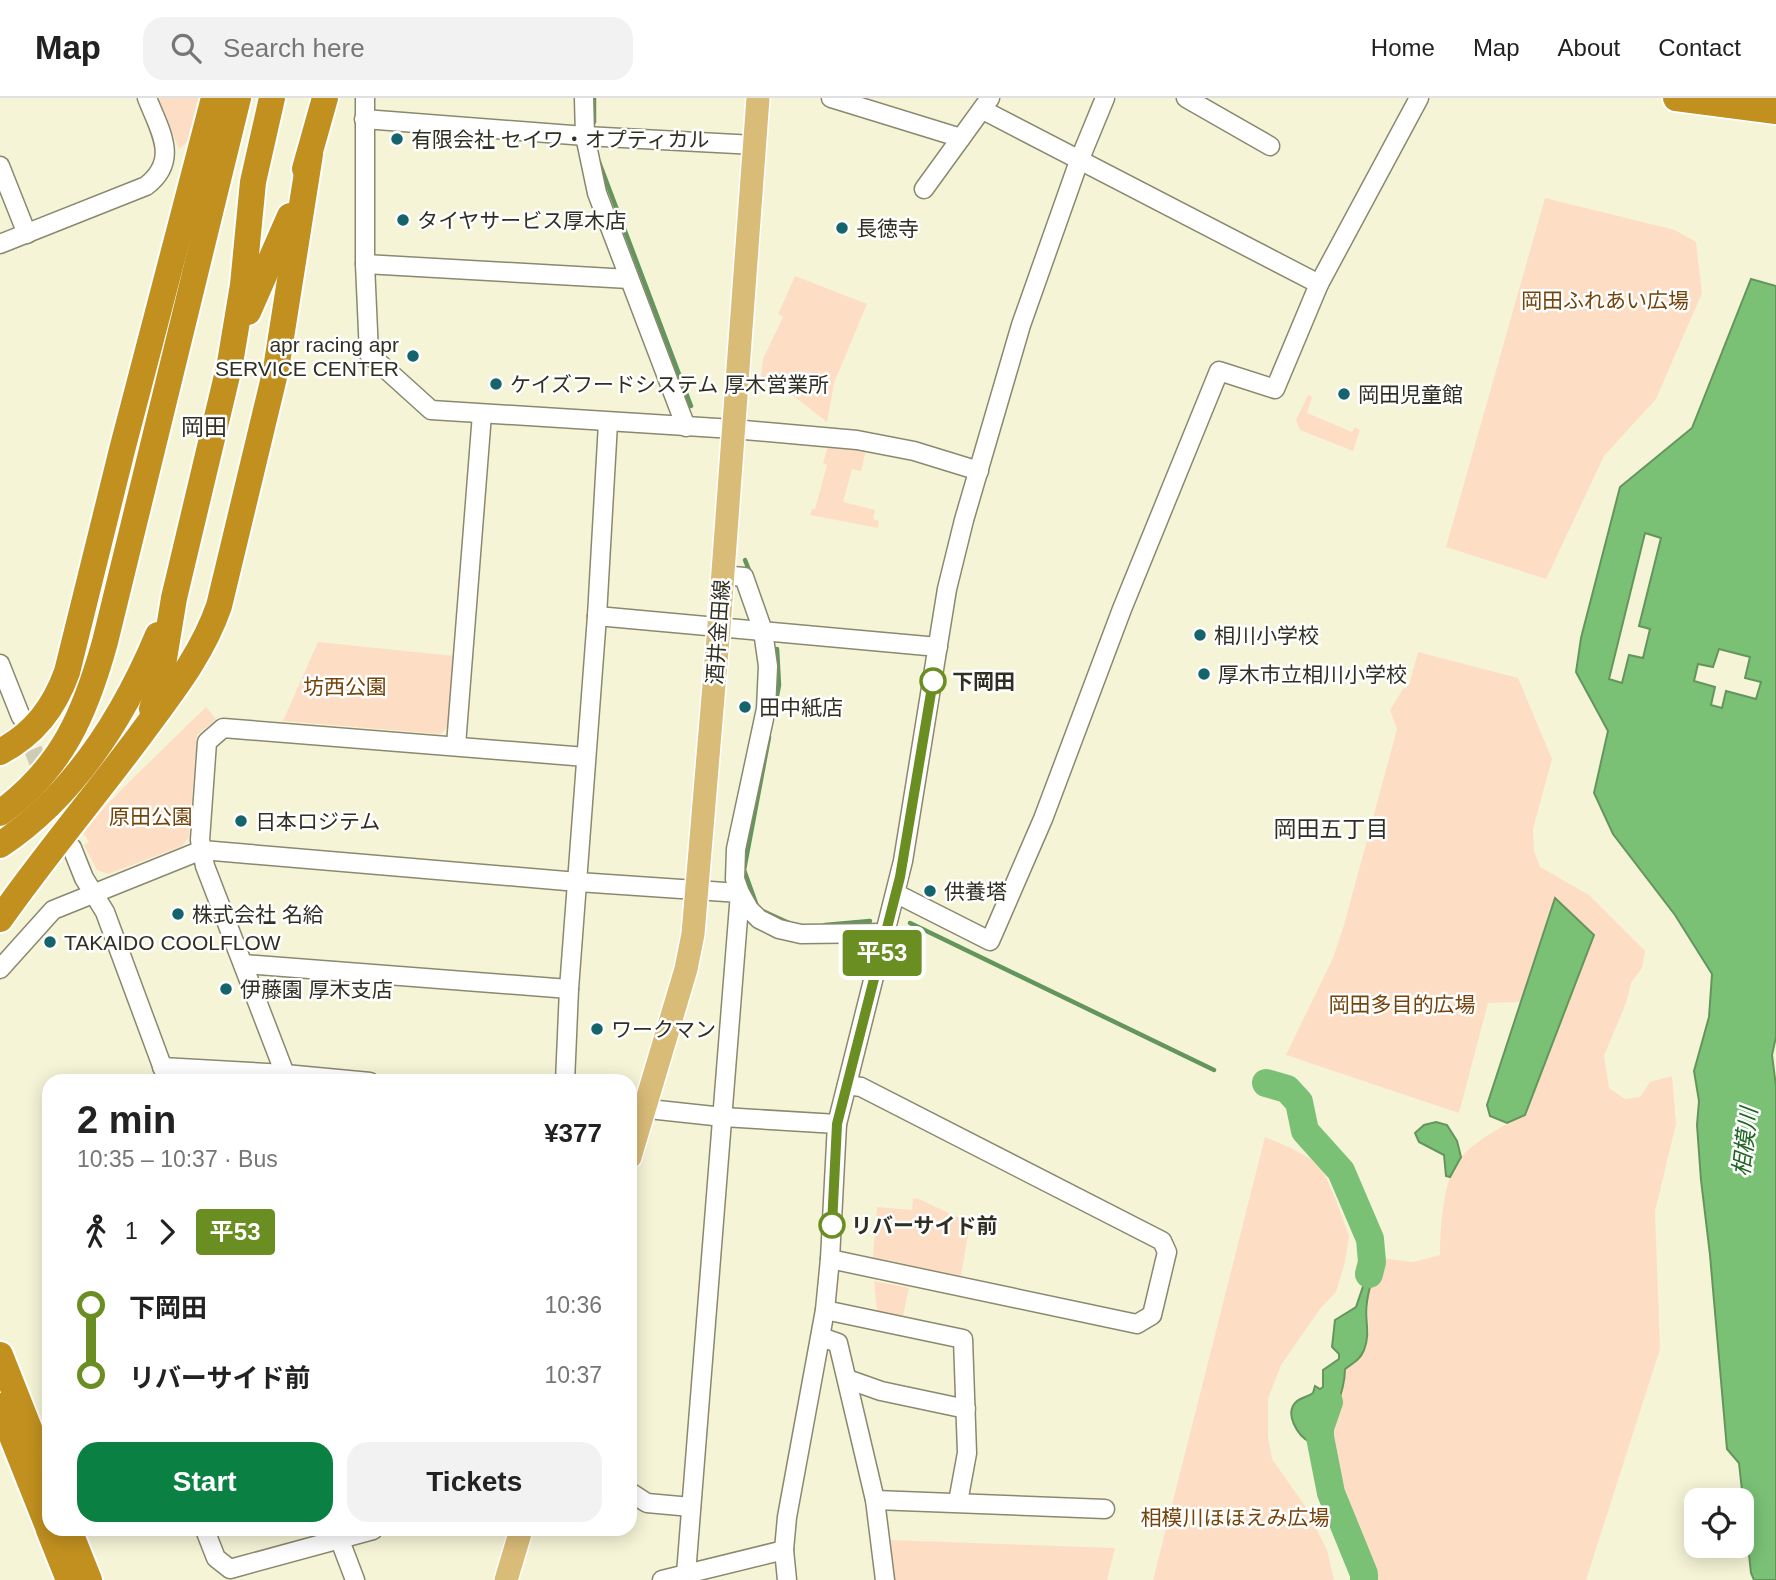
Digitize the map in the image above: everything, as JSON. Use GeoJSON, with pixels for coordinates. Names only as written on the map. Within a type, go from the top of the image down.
{"type":"FeatureCollection","features":[{"type":"Feature","properties":{"kind":"highway"},"geometry":{"type":"LineString","coordinates":[[0,752],[38,725],[62,687],[75,646],[214,98]]}},
{"type":"Feature","properties":{"kind":"highway"},"geometry":{"type":"LineString","coordinates":[[0,814],[32,787],[48,769],[69,738],[88,696],[104,642],[238,98]]}},
{"type":"Feature","properties":{"kind":"highway"},"geometry":{"type":"LineString","coordinates":[[139,736],[160,683],[174,598],[230,363],[243,285],[253,182],[272,98]]}},
{"type":"Feature","properties":{"kind":"highway"},"geometry":{"type":"LineString","coordinates":[[1676,98],[1776,111]]}},
{"type":"Feature","properties":{"kind":"highway"},"geometry":{"type":"LineString","coordinates":[[230,363],[257,290],[289,220],[325,100]]}},
{"type":"Feature","properties":{"kind":"highway"},"geometry":{"type":"LineString","coordinates":[[203,241],[205,139]]}},
{"type":"Feature","properties":{"kind":"highway"},"geometry":{"type":"LineString","coordinates":[[0,919],[139,736],[203,646],[219,606],[276,369],[310,154]]}},
{"type":"Feature","properties":{"kind":"highway"},"geometry":{"type":"LineString","coordinates":[[148,353],[197,267]]}},
{"type":"Feature","properties":{"kind":"highway"},"geometry":{"type":"LineString","coordinates":[[0,845],[49,807],[92,754],[129,697],[174,598]]}},
{"type":"Feature","properties":{"kind":"highway"},"geometry":{"type":"LineString","coordinates":[[0,1355],[42,1461]]}},
{"type":"Feature","properties":{"kind":"highway"},"geometry":{"type":"LineString","coordinates":[[0,1406],[42,1511]]}},
{"type":"Feature","properties":{"kind":"highway"},"geometry":{"type":"LineString","coordinates":[[52,1536],[69,1580]]}},
{"type":"Feature","properties":{"kind":"highway"},"geometry":{"type":"LineString","coordinates":[[71,1536],[89,1580]]}},
{"type":"Feature","properties":{"kind":"main road","name":"酒井金田線"},"geometry":{"type":"LineString","coordinates":[[637,1108],[686,969],[698,889],[758,98]]}},
{"type":"Feature","properties":{"kind":"main road"},"geometry":{"type":"LineString","coordinates":[[506,1580],[519,1536]]}},
{"type":"Feature","properties":{"kind":"street"},"geometry":{"type":"LineString","coordinates":[[0,244],[146,186],[157,178],[166,148],[147,98]]}},
{"type":"Feature","properties":{"kind":"street"},"geometry":{"type":"LineString","coordinates":[[365,98],[365,264],[369,354],[431,410],[733,429],[857,440],[914,451],[979,471]]}},
{"type":"Feature","properties":{"kind":"street"},"geometry":{"type":"LineString","coordinates":[[584,98],[585,136],[597,193],[686,427]]}},
{"type":"Feature","properties":{"kind":"street"},"geometry":{"type":"LineString","coordinates":[[831,98],[961,138]]}},
{"type":"Feature","properties":{"kind":"street"},"geometry":{"type":"LineString","coordinates":[[787,1580],[784,1550],[787,1517],[825,1310],[837,1124],[895,901],[947,589],[1021,325],[1079,161],[1105,98]]}},
{"type":"Feature","properties":{"kind":"street"},"geometry":{"type":"LineString","coordinates":[[1186,98],[1270,146]]}},
{"type":"Feature","properties":{"kind":"street"},"geometry":{"type":"LineString","coordinates":[[895,901],[990,941],[1043,819],[1122,609],[1219,371],[1275,389],[1319,284],[1419,98]]}},
{"type":"Feature","properties":{"kind":"street"},"geometry":{"type":"LineString","coordinates":[[924,189],[986,104],[1079,161],[1319,284]]}},
{"type":"Feature","properties":{"kind":"street"},"geometry":{"type":"LineString","coordinates":[[364,119],[585,136],[755,145]]}},
{"type":"Feature","properties":{"kind":"street"},"geometry":{"type":"LineString","coordinates":[[0,166],[27,234]]}},
{"type":"Feature","properties":{"kind":"street"},"geometry":{"type":"LineString","coordinates":[[365,264],[629,279]]}},
{"type":"Feature","properties":{"kind":"street"},"geometry":{"type":"LineString","coordinates":[[456,745],[482,414]]}},
{"type":"Feature","properties":{"kind":"street"},"geometry":{"type":"LineString","coordinates":[[565,1074],[608,422]]}},
{"type":"Feature","properties":{"kind":"street"},"geometry":{"type":"LineString","coordinates":[[722,575],[744,577],[763,631],[768,666],[766,709],[736,849],[735,879],[740,892],[748,909],[759,919],[779,929],[801,934],[888,930]]}},
{"type":"Feature","properties":{"kind":"street"},"geometry":{"type":"LineString","coordinates":[[597,616],[938,647]]}},
{"type":"Feature","properties":{"kind":"street"},"geometry":{"type":"LineString","coordinates":[[0,664],[13,713]]}},
{"type":"Feature","properties":{"kind":"street"},"geometry":{"type":"LineString","coordinates":[[72,848],[105,912],[165,1074],[285,1074],[205,866],[200,839],[207,743],[223,728],[586,757]]}},
{"type":"Feature","properties":{"kind":"street"},"geometry":{"type":"LineString","coordinates":[[0,969],[53,910],[202,850],[578,882],[740,892]]}},
{"type":"Feature","properties":{"kind":"street"},"geometry":{"type":"LineString","coordinates":[[686,1574],[740,892]]}},
{"type":"Feature","properties":{"kind":"street"},"geometry":{"type":"LineString","coordinates":[[243,964],[569,989]]}},
{"type":"Feature","properties":{"kind":"street"},"geometry":{"type":"LineString","coordinates":[[830,1259],[1137,1324],[1152,1315],[1167,1252],[1162,1241],[861,1087],[847,1085]]}},
{"type":"Feature","properties":{"kind":"street"},"geometry":{"type":"LineString","coordinates":[[637,1108],[723,1117],[837,1124]]}},
{"type":"Feature","properties":{"kind":"street"},"geometry":{"type":"LineString","coordinates":[[825,1310],[963,1339],[967,1453],[958,1502]]}},
{"type":"Feature","properties":{"kind":"street"},"geometry":{"type":"LineString","coordinates":[[821,1337],[838,1343],[875,1500],[885,1580]]}},
{"type":"Feature","properties":{"kind":"street"},"geometry":{"type":"LineString","coordinates":[[846,1379],[881,1391],[966,1409]]}},
{"type":"Feature","properties":{"kind":"street"},"geometry":{"type":"LineString","coordinates":[[637,1497],[647,1503],[691,1507]]}},
{"type":"Feature","properties":{"kind":"street"},"geometry":{"type":"LineString","coordinates":[[875,1500],[1105,1509]]}},
{"type":"Feature","properties":{"kind":"street"},"geometry":{"type":"LineString","coordinates":[[207,1536],[216,1558],[230,1569],[335,1536]]}},
{"type":"Feature","properties":{"kind":"street"},"geometry":{"type":"LineString","coordinates":[[338,1536],[355,1580]]}},
{"type":"Feature","properties":{"kind":"street"},"geometry":{"type":"LineString","coordinates":[[662,1580],[784,1550]]}},
{"type":"Feature","properties":{"kind":"green space"},"geometry":{"type":"Polygon","coordinates":[[[158,98],[204,98],[193,133],[179,149],[158,98]]]}},
{"type":"Feature","properties":{"kind":"green space","name":"岡田ふれあい広場"},"geometry":{"type":"Polygon","coordinates":[[[1545,198],[1675,230],[1696,242],[1702,293],[1656,399],[1604,456],[1546,579],[1446,547],[1545,198]]]}},
{"type":"Feature","properties":{"kind":"green space"},"geometry":{"type":"Polygon","coordinates":[[[795,276],[867,304],[834,383],[827,422],[778,384],[761,376],[763,359],[783,317],[778,314],[795,276]]]}},
{"type":"Feature","properties":{"kind":"green space"},"geometry":{"type":"Polygon","coordinates":[[[1308,395],[1312,397],[1307,413],[1352,432],[1355,427],[1360,430],[1353,451],[1300,430],[1296,420],[1308,395]]]}},
{"type":"Feature","properties":{"kind":"green space"},"geometry":{"type":"Polygon","coordinates":[[[829,442],[867,446],[861,471],[852,469],[843,502],[875,510],[873,519],[879,521],[878,528],[810,515],[812,509],[815,509],[827,465],[823,463],[829,442]]]}},
{"type":"Feature","properties":{"kind":"green space","name":"坊西公園"},"geometry":{"type":"Polygon","coordinates":[[[318,642],[454,656],[449,726],[440,734],[283,721],[318,642]]]}},
{"type":"Feature","properties":{"kind":"green space","name":"岡田多目的広場"},"geometry":{"type":"Polygon","coordinates":[[[1418,652],[1518,678],[1552,759],[1533,829],[1534,851],[1540,867],[1589,895],[1645,951],[1642,968],[1631,983],[1626,1003],[1604,1056],[1609,1088],[1625,1099],[1640,1097],[1650,1082],[1672,1076],[1676,1124],[1655,1211],[1660,1349],[1586,1580],[1355,1580],[1327,1503],[1340,1490],[1339,1466],[1323,1433],[1341,1394],[1345,1369],[1359,1360],[1369,1332],[1367,1301],[1374,1272],[1374,1257],[1413,1262],[1440,1255],[1444,1203],[1456,1165],[1468,1150],[1483,1138],[1525,1115],[1594,935],[1555,899],[1520,1002],[1488,1003],[1459,1113],[1286,1055],[1333,958],[1344,925],[1397,729],[1390,710],[1403,689],[1409,685],[1418,652]]]}},
{"type":"Feature","properties":{"kind":"green space","name":"原田公園"},"geometry":{"type":"Polygon","coordinates":[[[206,707],[216,719],[197,735],[189,837],[182,846],[108,874],[97,870],[84,845],[89,842],[82,831],[206,707]]]}},
{"type":"Feature","properties":{"kind":"green space","name":"相模川ほほえみ広場"},"geometry":{"type":"Polygon","coordinates":[[[1265,1137],[1320,1164],[1349,1236],[1336,1292],[1320,1309],[1281,1365],[1268,1399],[1268,1436],[1272,1459],[1305,1506],[1327,1550],[1334,1580],[1153,1580],[1265,1137]]]}},
{"type":"Feature","properties":{"kind":"green space"},"geometry":{"type":"Polygon","coordinates":[[[913,1198],[970,1223],[961,1276],[873,1257],[877,1207],[912,1210],[913,1198]]]}},
{"type":"Feature","properties":{"kind":"green space"},"geometry":{"type":"Polygon","coordinates":[[[874,1281],[909,1288],[902,1320],[877,1313],[874,1281]]]}},
{"type":"Feature","properties":{"kind":"green space"},"geometry":{"type":"Polygon","coordinates":[[[890,1540],[1115,1548],[1107,1580],[894,1580],[890,1540]]]}},
{"type":"Feature","properties":{"kind":"water","name":"相模川"},"geometry":{"type":"Polygon","coordinates":[[[1751,279],[1776,286],[1776,1037],[1772,1055],[1776,1086],[1776,1580],[1754,1580],[1751,1573],[1749,1558],[1754,1558],[1754,1488],[1742,1488],[1739,1463],[1727,1449],[1701,1180],[1697,1125],[1699,1101],[1694,1071],[1709,1017],[1712,974],[1675,915],[1613,834],[1594,793],[1608,731],[1576,672],[1581,638],[1620,487],[1692,428],[1751,279]],[[1645,533],[1609,679],[1622,683],[1629,655],[1643,658],[1650,629],[1639,626],[1661,538],[1645,533]],[[1719,649],[1713,667],[1698,664],[1694,681],[1715,687],[1711,705],[1722,708],[1726,691],[1756,699],[1761,682],[1745,678],[1750,657],[1719,649]]]}},
{"type":"Feature","properties":{"kind":"water"},"geometry":{"type":"Polygon","coordinates":[[[1555,898],[1594,935],[1525,1115],[1507,1123],[1490,1116],[1487,1105],[1555,898]]]}},
{"type":"Feature","properties":{"kind":"water"},"geometry":{"type":"Polygon","coordinates":[[[1436,1122],[1447,1125],[1457,1141],[1461,1157],[1450,1177],[1446,1176],[1444,1155],[1419,1142],[1415,1133],[1424,1125],[1436,1122]]]}},
{"type":"Feature","properties":{"kind":"water"},"geometry":{"type":"Polygon","coordinates":[[[1366,1239],[1370,1239],[1373,1246],[1375,1262],[1366,1308],[1366,1344],[1356,1361],[1345,1369],[1339,1399],[1330,1422],[1317,1438],[1310,1442],[1297,1430],[1291,1412],[1297,1401],[1313,1393],[1315,1386],[1320,1389],[1323,1387],[1323,1370],[1339,1359],[1339,1354],[1332,1347],[1335,1320],[1356,1307],[1371,1263],[1365,1248],[1366,1239]]]}},
{"type":"Feature","properties":{"kind":"waterway"},"geometry":{"type":"LineString","coordinates":[[594,98],[594,122]]}},
{"type":"Feature","properties":{"kind":"waterway"},"geometry":{"type":"LineString","coordinates":[[599,162],[691,406]]}},
{"type":"Feature","properties":{"kind":"waterway"},"geometry":{"type":"LineString","coordinates":[[745,560],[751,575]]}},
{"type":"Feature","properties":{"kind":"waterway"},"geometry":{"type":"LineString","coordinates":[[774,711],[779,685],[777,649]]}},
{"type":"Feature","properties":{"kind":"waterway"},"geometry":{"type":"LineString","coordinates":[[769,737],[744,870],[758,909],[789,923]]}},
{"type":"Feature","properties":{"kind":"waterway"},"geometry":{"type":"LineString","coordinates":[[825,925],[870,921]]}},
{"type":"Feature","properties":{"kind":"waterway"},"geometry":{"type":"LineString","coordinates":[[910,923],[1214,1070]]}},
{"type":"Feature","properties":{"kind":"waterway"},"geometry":{"type":"LineString","coordinates":[[1266,1083],[1287,1089],[1299,1102],[1305,1131],[1341,1171],[1370,1239],[1372,1262],[1369,1274]]}},
{"type":"Feature","properties":{"kind":"waterway"},"geometry":{"type":"LineString","coordinates":[[1329,1402],[1320,1428],[1320,1437],[1331,1493],[1364,1574],[1364,1580]]}},
{"type":"Feature","properties":{"kind":"tunnel"},"geometry":{"type":"LineString","coordinates":[[23,724],[68,838]]}},
{"type":"Feature","properties":{"kind":"bus line","name":"平53"},"geometry":{"type":"LineString","coordinates":[[832,1225],[837,1124],[900,877],[933,681]]}},
{"type":"Feature","properties":{"kind":"place","name":"有限会社 セイワ・オプティカル"},"geometry":{"type":"Point","coordinates":[397,139]}},
{"type":"Feature","properties":{"kind":"place","name":"タイヤサービス厚木店"},"geometry":{"type":"Point","coordinates":[403,220]}},
{"type":"Feature","properties":{"kind":"place","name":"長徳寺"},"geometry":{"type":"Point","coordinates":[842,228]}},
{"type":"Feature","properties":{"kind":"place","name":"apr racing apr SERVICE CENTER"},"geometry":{"type":"Point","coordinates":[413,356]}},
{"type":"Feature","properties":{"kind":"place","name":"ケイズフードシステム 厚木営業所"},"geometry":{"type":"Point","coordinates":[496,384]}},
{"type":"Feature","properties":{"kind":"place","name":"岡田児童館"},"geometry":{"type":"Point","coordinates":[1344,394]}},
{"type":"Feature","properties":{"kind":"place","name":"相川小学校"},"geometry":{"type":"Point","coordinates":[1200,635]}},
{"type":"Feature","properties":{"kind":"place","name":"厚木市立相川小学校"},"geometry":{"type":"Point","coordinates":[1204,674]}},
{"type":"Feature","properties":{"kind":"place","name":"下岡田"},"geometry":{"type":"Point","coordinates":[933,681]}},
{"type":"Feature","properties":{"kind":"place","name":"田中紙店"},"geometry":{"type":"Point","coordinates":[745,707]}},
{"type":"Feature","properties":{"kind":"place","name":"日本ロジテム"},"geometry":{"type":"Point","coordinates":[241,821]}},
{"type":"Feature","properties":{"kind":"place","name":"供養塔"},"geometry":{"type":"Point","coordinates":[930,891]}},
{"type":"Feature","properties":{"kind":"place","name":"株式会社 名給"},"geometry":{"type":"Point","coordinates":[178,914]}},
{"type":"Feature","properties":{"kind":"place","name":"TAKAIDO COOLFLOW"},"geometry":{"type":"Point","coordinates":[50,942]}},
{"type":"Feature","properties":{"kind":"place","name":"伊藤園 厚木支店"},"geometry":{"type":"Point","coordinates":[226,989]}},
{"type":"Feature","properties":{"kind":"place","name":"ワークマン"},"geometry":{"type":"Point","coordinates":[597,1029]}},
{"type":"Feature","properties":{"kind":"place","name":"リバーサイド前"},"geometry":{"type":"Point","coordinates":[832,1225]}},
{"type":"Feature","properties":{"kind":"district","name":"岡田"},"geometry":{"type":"Point","coordinates":[204,427]}},
{"type":"Feature","properties":{"kind":"district","name":"岡田五丁目"},"geometry":{"type":"Point","coordinates":[1331,829]}}]}
